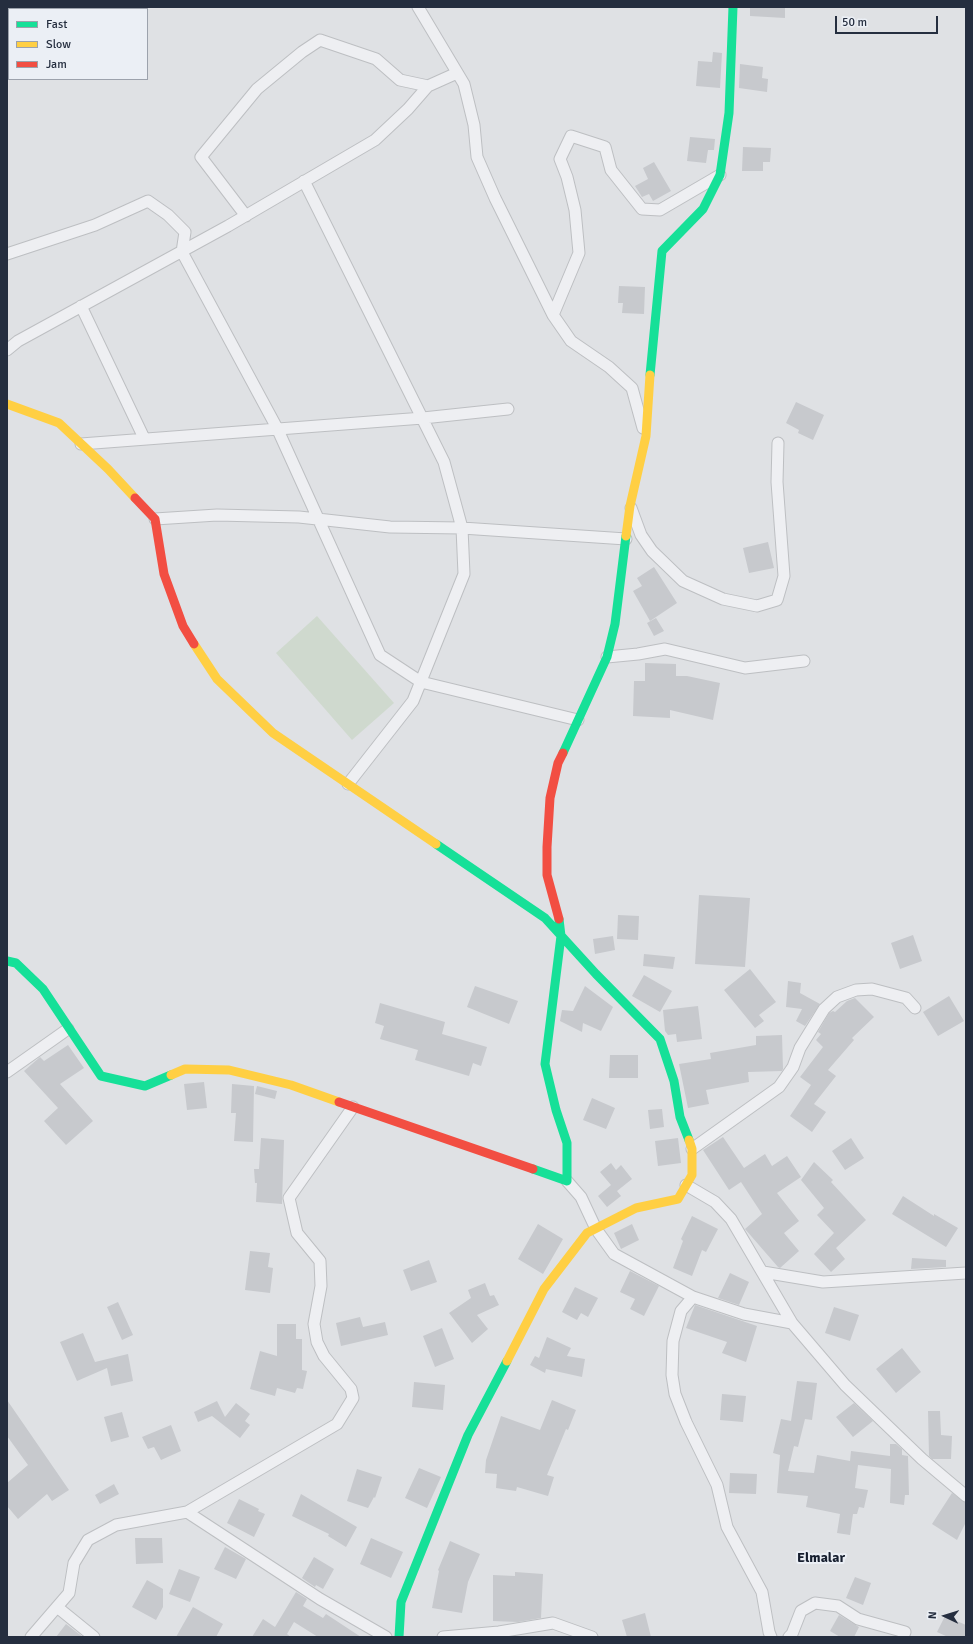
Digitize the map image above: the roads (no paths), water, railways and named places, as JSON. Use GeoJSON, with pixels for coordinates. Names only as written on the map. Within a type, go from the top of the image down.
{"type":"FeatureCollection","features":[{"type":"Feature","properties":{"kind":"street"},"geometry":{"type":"LineString","coordinates":[[418,7],[464,84],[474,125],[477,157],[495,198],[553,315],[572,341],[609,367],[632,388],[646,436]]}},
{"type":"Feature","properties":{"kind":"street"},"geometry":{"type":"LineString","coordinates":[[567,1181],[567,1143],[556,1110],[545,1064],[561,936],[558,912],[547,875],[550,798],[558,763],[606,657],[615,624],[630,506],[646,436],[652,340],[662,251],[703,209],[720,175],[729,113],[733,7]]}},
{"type":"Feature","properties":{"kind":"street"},"geometry":{"type":"LineString","coordinates":[[246,216],[201,157],[257,89],[302,52],[320,40],[376,59],[400,80],[428,86]]}},
{"type":"Feature","properties":{"kind":"street"},"geometry":{"type":"LineString","coordinates":[[7,350],[18,341],[246,216],[375,140],[408,109],[428,86],[457,73]]}},
{"type":"Feature","properties":{"kind":"street"},"geometry":{"type":"LineString","coordinates":[[553,315],[579,253],[575,210],[567,177],[560,159],[571,136],[605,147],[611,170],[642,209],[660,210],[720,175]]}},
{"type":"Feature","properties":{"kind":"street"},"geometry":{"type":"LineString","coordinates":[[304,181],[444,462],[462,528],[464,574],[422,682],[413,701],[348,784]]}},
{"type":"Feature","properties":{"kind":"street"},"geometry":{"type":"LineString","coordinates":[[7,254],[95,225],[148,201],[168,215],[185,232],[182,252],[277,428],[320,519],[380,655],[422,682],[578,720]]}},
{"type":"Feature","properties":{"kind":"street"},"geometry":{"type":"LineString","coordinates":[[81,306],[144,438]]}},
{"type":"Feature","properties":{"kind":"street"},"geometry":{"type":"LineString","coordinates":[[7,404],[59,423],[108,468],[155,519],[164,574],[183,626],[217,679],[273,733],[545,918],[596,974],[660,1039],[674,1081],[680,1117],[692,1149],[692,1175],[678,1199],[636,1208],[587,1233],[544,1289],[468,1435],[402,1602],[399,1637]]}},
{"type":"Feature","properties":{"kind":"street"},"geometry":{"type":"LineString","coordinates":[[81,444],[422,418],[508,408]]}},
{"type":"Feature","properties":{"kind":"street"},"geometry":{"type":"LineString","coordinates":[[630,506],[641,534],[652,551],[683,581],[723,599],[757,606],[777,600],[784,576],[777,482],[778,442]]}},
{"type":"Feature","properties":{"kind":"street"},"geometry":{"type":"LineString","coordinates":[[155,519],[217,515],[299,517],[390,527],[462,528],[626,539]]}},
{"type":"Feature","properties":{"kind":"street"},"geometry":{"type":"LineString","coordinates":[[606,657],[638,654],[665,649],[746,668],[804,661]]}},
{"type":"Feature","properties":{"kind":"street"},"geometry":{"type":"LineString","coordinates":[[7,961],[16,963],[43,990],[101,1076],[145,1086],[186,1069],[229,1070],[291,1085],[567,1181],[581,1197],[596,1229],[614,1254],[693,1297],[744,1314],[792,1323]]}},
{"type":"Feature","properties":{"kind":"street"},"geometry":{"type":"LineString","coordinates":[[692,1149],[780,1087],[793,1067],[800,1048],[820,1015],[837,997],[856,990],[872,989],[892,993],[906,998],[915,1008]]}},
{"type":"Feature","properties":{"kind":"street"},"geometry":{"type":"LineString","coordinates":[[7,1072],[68,1029]]}},
{"type":"Feature","properties":{"kind":"street"},"geometry":{"type":"LineString","coordinates":[[31,1637],[69,1593],[74,1563],[88,1540],[116,1525],[187,1512],[337,1424],[353,1398],[350,1389],[324,1356],[317,1342],[314,1324],[321,1286],[320,1261],[297,1233],[289,1198],[353,1107]]}},
{"type":"Feature","properties":{"kind":"street"},"geometry":{"type":"LineString","coordinates":[[686,1185],[715,1202],[731,1219],[792,1323],[845,1385],[922,1459],[966,1496]]}},
{"type":"Feature","properties":{"kind":"street"},"geometry":{"type":"LineString","coordinates":[[763,1272],[822,1282],[966,1273]]}},
{"type":"Feature","properties":{"kind":"street"},"geometry":{"type":"LineString","coordinates":[[693,1297],[681,1311],[673,1341],[672,1374],[675,1394],[686,1422],[717,1485],[727,1528],[762,1592],[771,1637]]}},
{"type":"Feature","properties":{"kind":"street"},"geometry":{"type":"LineString","coordinates":[[187,1512],[320,1599],[386,1637]]}},
{"type":"Feature","properties":{"kind":"street"},"geometry":{"type":"LineString","coordinates":[[789,1637],[792,1634],[801,1611],[815,1603],[838,1606],[858,1619],[905,1632],[903,1637]]}},
{"type":"Feature","properties":{"kind":"street"},"geometry":{"type":"LineString","coordinates":[[57,1607],[94,1637]]}},
{"type":"Feature","properties":{"kind":"street"},"geometry":{"type":"LineString","coordinates":[[443,1637],[499,1632],[553,1623],[592,1637]]}},
{"type":"Feature","properties":{"kind":"district","name":"Elmalar"},"geometry":{"type":"Point","coordinates":[821,1558]}}]}
